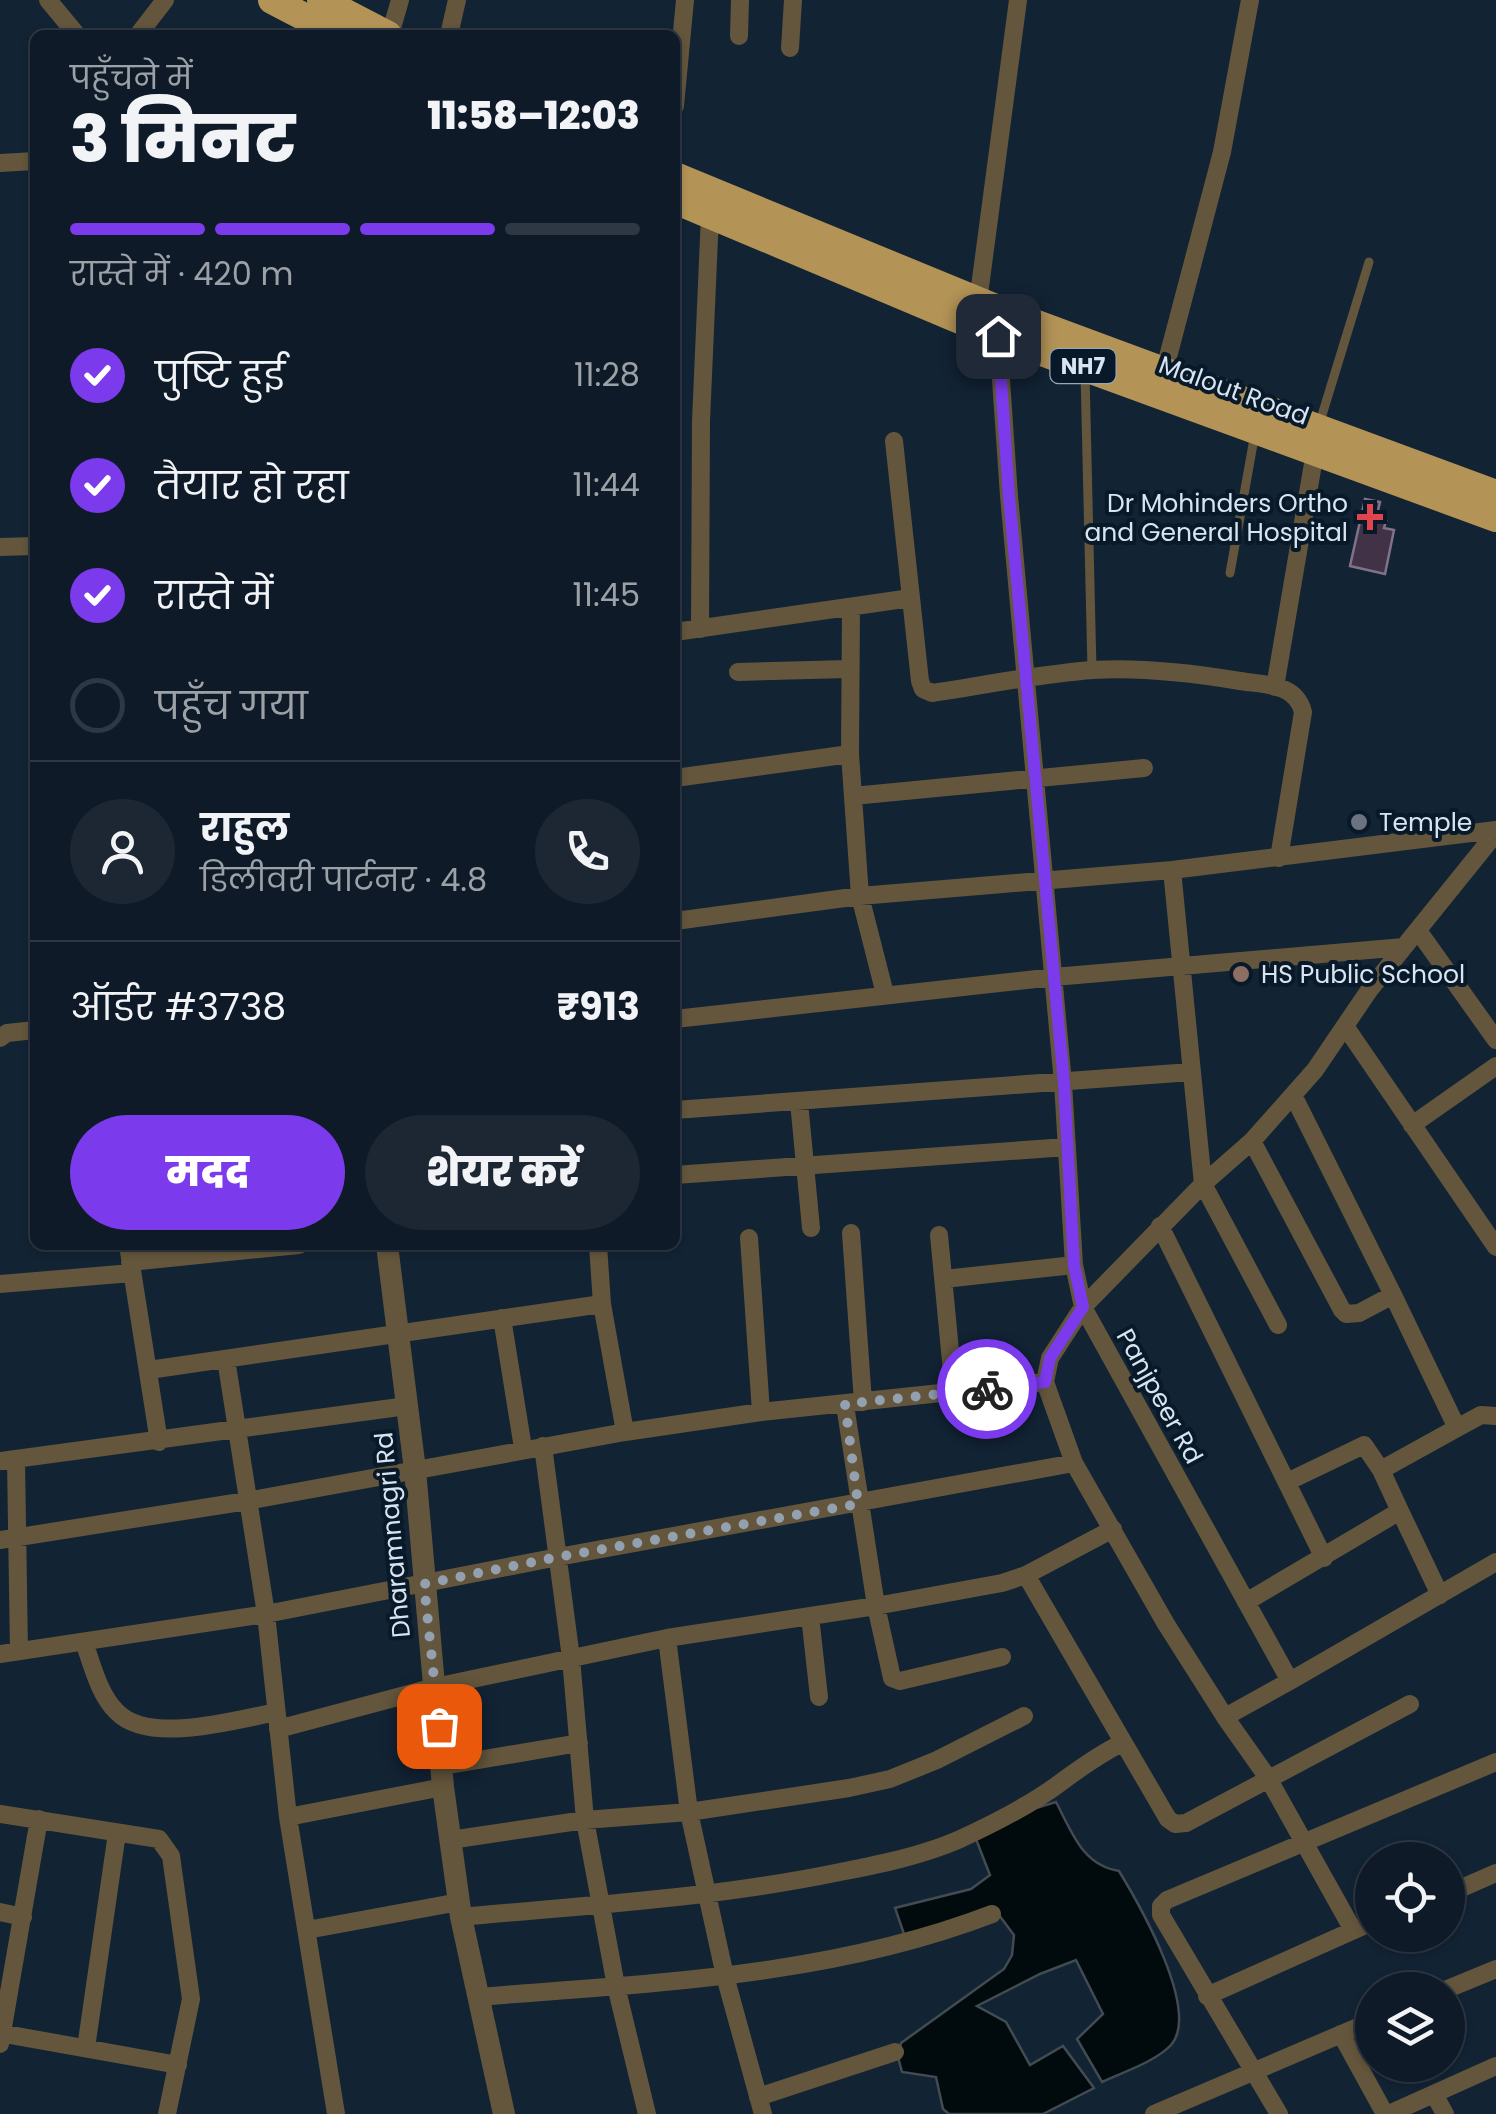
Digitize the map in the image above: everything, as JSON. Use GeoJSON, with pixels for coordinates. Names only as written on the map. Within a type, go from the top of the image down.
{"type":"FeatureCollection","features":[{"type":"Feature","properties":{"kind":"highway"},"geometry":{"type":"LineString","coordinates":[[272,0],[329,30]]}},
{"type":"Feature","properties":{"kind":"highway"},"geometry":{"type":"LineString","coordinates":[[321,0],[379,30]]}},
{"type":"Feature","properties":{"kind":"highway","name":"Malout Road"},"geometry":{"type":"LineString","coordinates":[[680,178],[978,302],[1164,372],[1496,518]]}},
{"type":"Feature","properties":{"kind":"highway","name":"Malout Road"},"geometry":{"type":"LineString","coordinates":[[680,202],[998,336],[1256,430],[1317,440],[1496,494]]}},
{"type":"Feature","properties":{"kind":"street"},"geometry":{"type":"LineString","coordinates":[[48,0],[73,30]]}},
{"type":"Feature","properties":{"kind":"street"},"geometry":{"type":"LineString","coordinates":[[142,30],[164,0]]}},
{"type":"Feature","properties":{"kind":"street"},"geometry":{"type":"LineString","coordinates":[[391,30],[400,0]]}},
{"type":"Feature","properties":{"kind":"street"},"geometry":{"type":"LineString","coordinates":[[451,30],[458,0]]}},
{"type":"Feature","properties":{"kind":"street"},"geometry":{"type":"LineString","coordinates":[[680,53],[685,0]]}},
{"type":"Feature","properties":{"kind":"street"},"geometry":{"type":"LineString","coordinates":[[738,36],[740,0]]}},
{"type":"Feature","properties":{"kind":"street"},"geometry":{"type":"LineString","coordinates":[[790,48],[792,0]]}},
{"type":"Feature","properties":{"kind":"street"},"geometry":{"type":"LineString","coordinates":[[978,302],[1018,0]]}},
{"type":"Feature","properties":{"kind":"street"},"geometry":{"type":"LineString","coordinates":[[1164,372],[1214,186],[1250,0]]}},
{"type":"Feature","properties":{"kind":"street"},"geometry":{"type":"LineString","coordinates":[[0,163],[30,161]]}},
{"type":"Feature","properties":{"kind":"street"},"geometry":{"type":"LineString","coordinates":[[700,628],[701,421],[710,215]]}},
{"type":"Feature","properties":{"kind":"street","name":"Panjpeer Rd"},"geometry":{"type":"LineString","coordinates":[[998,336],[1064,1083],[1074,1265],[1083,1307],[1290,1681]]}},
{"type":"Feature","properties":{"kind":"street"},"geometry":{"type":"LineString","coordinates":[[1275,687],[1317,440]]}},
{"type":"Feature","properties":{"kind":"street"},"geometry":{"type":"LineString","coordinates":[[894,442],[923,689],[932,693],[1092,670],[1178,673],[1292,692],[1300,700],[1303,712],[1279,858]]}},
{"type":"Feature","properties":{"kind":"street"},"geometry":{"type":"LineString","coordinates":[[0,547],[30,546]]}},
{"type":"Feature","properties":{"kind":"street"},"geometry":{"type":"LineString","coordinates":[[680,631],[911,598]]}},
{"type":"Feature","properties":{"kind":"street"},"geometry":{"type":"LineString","coordinates":[[851,607],[850,754],[860,896],[884,994]]}},
{"type":"Feature","properties":{"kind":"street"},"geometry":{"type":"LineString","coordinates":[[738,672],[848,669]]}},
{"type":"Feature","properties":{"kind":"street"},"geometry":{"type":"LineString","coordinates":[[680,777],[850,754]]}},
{"type":"Feature","properties":{"kind":"street"},"geometry":{"type":"LineString","coordinates":[[853,796],[1144,768]]}},
{"type":"Feature","properties":{"kind":"street"},"geometry":{"type":"LineString","coordinates":[[680,920],[860,896],[1172,870],[1496,832]]}},
{"type":"Feature","properties":{"kind":"street"},"geometry":{"type":"LineString","coordinates":[[1207,1996],[1354,1930],[1268,1778],[1225,1716],[1074,1463],[1045,1382],[1050,1358],[1083,1307],[1160,1226],[1252,1141],[1316,1070],[1344,1026],[1496,832]]}},
{"type":"Feature","properties":{"kind":"street"},"geometry":{"type":"LineString","coordinates":[[1172,870],[1203,1184],[1278,1325]]}},
{"type":"Feature","properties":{"kind":"street"},"geometry":{"type":"LineString","coordinates":[[1420,932],[1496,1040]]}},
{"type":"Feature","properties":{"kind":"street"},"geometry":{"type":"LineString","coordinates":[[680,1018],[1054,977],[1404,947]]}},
{"type":"Feature","properties":{"kind":"street"},"geometry":{"type":"LineString","coordinates":[[1344,1026],[1496,1247]]}},
{"type":"Feature","properties":{"kind":"street"},"geometry":{"type":"LineString","coordinates":[[0,1038],[7,1033],[30,1031]]}},
{"type":"Feature","properties":{"kind":"street"},"geometry":{"type":"LineString","coordinates":[[1412,1125],[1496,1066]]}},
{"type":"Feature","properties":{"kind":"street"},"geometry":{"type":"LineString","coordinates":[[680,1110],[1190,1072]]}},
{"type":"Feature","properties":{"kind":"street"},"geometry":{"type":"LineString","coordinates":[[1293,1094],[1457,1428]]}},
{"type":"Feature","properties":{"kind":"street"},"geometry":{"type":"LineString","coordinates":[[799,1102],[811,1228]]}},
{"type":"Feature","properties":{"kind":"street"},"geometry":{"type":"LineString","coordinates":[[1252,1141],[1342,1310],[1352,1315],[1393,1295]]}},
{"type":"Feature","properties":{"kind":"street"},"geometry":{"type":"LineString","coordinates":[[680,1175],[1067,1147]]}},
{"type":"Feature","properties":{"kind":"street"},"geometry":{"type":"LineString","coordinates":[[1160,1226],[1324,1558]]}},
{"type":"Feature","properties":{"kind":"street"},"geometry":{"type":"LineString","coordinates":[[851,1233],[858,1504],[892,1678],[900,1681],[1002,1657]]}},
{"type":"Feature","properties":{"kind":"street"},"geometry":{"type":"LineString","coordinates":[[939,1236],[954,1392]]}},
{"type":"Feature","properties":{"kind":"street"},"geometry":{"type":"LineString","coordinates":[[749,1238],[761,1412]]}},
{"type":"Feature","properties":{"kind":"street"},"geometry":{"type":"LineString","coordinates":[[0,1284],[130,1260],[243,1250]]}},
{"type":"Feature","properties":{"kind":"street","name":"Dharamnagri Rd"},"geometry":{"type":"LineString","coordinates":[[388,1250],[416,1470],[450,1840],[477,1997],[504,2114]]}},
{"type":"Feature","properties":{"kind":"street"},"geometry":{"type":"LineString","coordinates":[[598,1250],[602,1304],[625,1432]]}},
{"type":"Feature","properties":{"kind":"street"},"geometry":{"type":"LineString","coordinates":[[130,1260],[159,1442]]}},
{"type":"Feature","properties":{"kind":"street"},"geometry":{"type":"LineString","coordinates":[[944,1278],[1074,1265]]}},
{"type":"Feature","properties":{"kind":"street"},"geometry":{"type":"LineString","coordinates":[[150,1370],[602,1304]]}},
{"type":"Feature","properties":{"kind":"street"},"geometry":{"type":"LineString","coordinates":[[502,1318],[523,1448]]}},
{"type":"Feature","properties":{"kind":"street"},"geometry":{"type":"LineString","coordinates":[[226,1359],[266,1614],[288,1818],[336,2114]]}},
{"type":"Feature","properties":{"kind":"street"},"geometry":{"type":"LineString","coordinates":[[9,1537],[248,1501],[625,1432],[761,1412],[1045,1382]]}},
{"type":"Feature","properties":{"kind":"street"},"geometry":{"type":"LineString","coordinates":[[408,1406],[8,1461],[9,1653],[266,1614],[1074,1463]]}},
{"type":"Feature","properties":{"kind":"street"},"geometry":{"type":"LineString","coordinates":[[1381,1470],[1481,1415],[1496,1416]]}},
{"type":"Feature","properties":{"kind":"street"},"geometry":{"type":"LineString","coordinates":[[1287,1482],[1364,1445],[1381,1470],[1440,1594]]}},
{"type":"Feature","properties":{"kind":"street"},"geometry":{"type":"LineString","coordinates":[[543,1446],[571,1658],[585,1820],[616,1986],[647,2114]]}},
{"type":"Feature","properties":{"kind":"street"},"geometry":{"type":"LineString","coordinates":[[1246,1602],[1400,1512]]}},
{"type":"Feature","properties":{"kind":"street"},"geometry":{"type":"LineString","coordinates":[[84,1642],[115,1711],[143,1727],[277,1721],[667,1638],[1002,1583],[1026,1575],[1113,1529]]}},
{"type":"Feature","properties":{"kind":"street"},"geometry":{"type":"LineString","coordinates":[[1225,1716],[1496,1562]]}},
{"type":"Feature","properties":{"kind":"street"},"geometry":{"type":"LineString","coordinates":[[1026,1575],[1122,1743],[1175,1824],[1186,1823],[1410,1704]]}},
{"type":"Feature","properties":{"kind":"street"},"geometry":{"type":"LineString","coordinates":[[810,1616],[819,1697]]}},
{"type":"Feature","properties":{"kind":"street"},"geometry":{"type":"LineString","coordinates":[[667,1638],[689,1812],[725,1976],[761,2106],[894,2052]]}},
{"type":"Feature","properties":{"kind":"street"},"geometry":{"type":"LineString","coordinates":[[450,1840],[585,1820],[689,1812],[890,1779],[938,1760],[1024,1716]]}},
{"type":"Feature","properties":{"kind":"street"},"geometry":{"type":"LineString","coordinates":[[288,1818],[578,1743]]}},
{"type":"Feature","properties":{"kind":"street"},"geometry":{"type":"LineString","coordinates":[[307,1930],[460,1910],[707,1895],[794,1882],[919,1854],[958,1840],[1008,1813],[1122,1743]]}},
{"type":"Feature","properties":{"kind":"street"},"geometry":{"type":"LineString","coordinates":[[1279,2114],[1207,1996],[1162,1915],[1162,1906],[1304,1841],[1496,1762]]}},
{"type":"Feature","properties":{"kind":"street"},"geometry":{"type":"LineString","coordinates":[[0,1814],[159,1839],[171,1856],[190,1998],[168,2114]]}},
{"type":"Feature","properties":{"kind":"street"},"geometry":{"type":"LineString","coordinates":[[39,1819],[1,2037],[178,2065]]}},
{"type":"Feature","properties":{"kind":"street"},"geometry":{"type":"LineString","coordinates":[[86,2048],[117,1833]]}},
{"type":"Feature","properties":{"kind":"street"},"geometry":{"type":"LineString","coordinates":[[1465,1887],[1496,1874]]}},
{"type":"Feature","properties":{"kind":"street"},"geometry":{"type":"LineString","coordinates":[[0,1912],[23,1916]]}},
{"type":"Feature","properties":{"kind":"street"},"geometry":{"type":"LineString","coordinates":[[477,1997],[725,1976],[902,1945],[992,1914]]}},
{"type":"Feature","properties":{"kind":"street"},"geometry":{"type":"LineString","coordinates":[[1465,1982],[1496,1969]]}},
{"type":"Feature","properties":{"kind":"street"},"geometry":{"type":"LineString","coordinates":[[1164,2112],[1355,2028]]}},
{"type":"Feature","properties":{"kind":"street"},"geometry":{"type":"LineString","coordinates":[[1341,2034],[1387,2114],[1496,2066]]}},
{"type":"Feature","properties":{"kind":"street"},"geometry":{"type":"LineString","coordinates":[[1434,2094],[1445,2114]]}},
{"type":"Feature","properties":{"kind":"lane"},"geometry":{"type":"LineString","coordinates":[[1317,440],[1369,262]]}},
{"type":"Feature","properties":{"kind":"lane"},"geometry":{"type":"LineString","coordinates":[[1084,366],[1092,670]]}},
{"type":"Feature","properties":{"kind":"lane"},"geometry":{"type":"LineString","coordinates":[[1230,573],[1256,430]]}},
{"type":"Feature","properties":{"kind":"shaded area"},"geometry":{"type":"Polygon","coordinates":[[[1056,1802],[1087,1854],[1106,1868],[1119,1871],[1140,1907],[1173,1984],[1178,2029],[1171,2045],[1156,2057],[1102,2082],[1077,2039],[1103,2014],[1076,1960],[977,2006],[1006,2022],[1030,2065],[1063,2046],[1094,2088],[1043,2114],[949,2114],[943,2109],[936,2077],[902,2072],[898,2057],[901,2043],[1004,1969],[1012,1955],[1014,1935],[993,1907],[905,1937],[895,1908],[971,1889],[990,1875],[974,1834],[1007,1817],[1056,1802]]]}},
{"type":"Feature","properties":{"kind":"building"},"geometry":{"type":"Polygon","coordinates":[[[1365,499],[1380,502],[1376,519],[1386,521],[1384,528],[1394,530],[1385,574],[1350,566],[1365,499]]]}},
{"type":"Feature","properties":{"kind":"way so far"},"geometry":{"type":"LineString","coordinates":[[439,1726],[424,1584],[858,1504],[845,1404],[987,1389]]}},
{"type":"Feature","properties":{"kind":"place","name":"Dr Mohinders Ortho and General Hospital"},"geometry":{"type":"Point","coordinates":[1370,517]}},
{"type":"Feature","properties":{"kind":"place","name":"Temple"},"geometry":{"type":"Point","coordinates":[1359,822]}},
{"type":"Feature","properties":{"kind":"place","name":"HS Public School"},"geometry":{"type":"Point","coordinates":[1241,974]}},
{"type":"Feature","properties":{"kind":"route"},"geometry":{"type":"LineString","coordinates":[[987,1389],[1045,1382],[1050,1358],[1083,1307],[1074,1265],[1064,1083],[1009,496],[998,336]]}}]}
